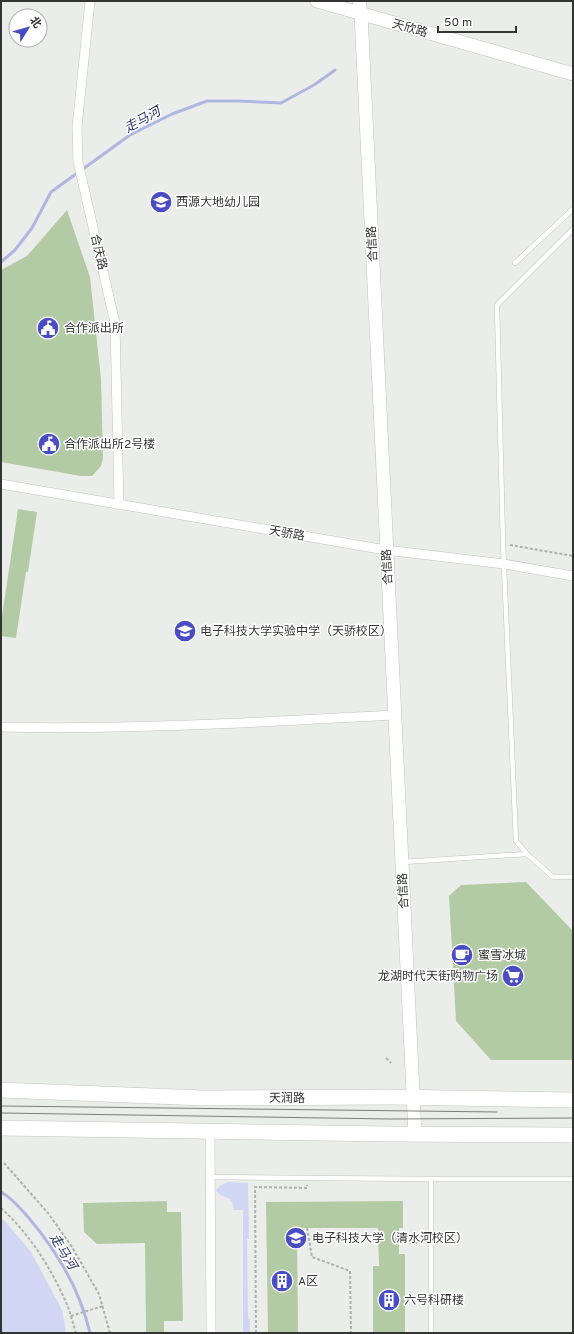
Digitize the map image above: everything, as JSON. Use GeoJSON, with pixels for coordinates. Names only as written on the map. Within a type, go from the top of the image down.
{"type":"FeatureCollection","features":[{"type":"Feature","properties":{"kind":"main road","name":"天润路"},"geometry":{"type":"LineString","coordinates":[[1,1090],[203,1098],[573,1100]]}},
{"type":"Feature","properties":{"kind":"main road"},"geometry":{"type":"LineString","coordinates":[[1,1128],[573,1135]]}},
{"type":"Feature","properties":{"kind":"street","name":"合庆路"},"geometry":{"type":"LineString","coordinates":[[90,1],[77,127],[78,162],[115,323],[120,505]]}},
{"type":"Feature","properties":{"kind":"street","name":"天欣路"},"geometry":{"type":"LineString","coordinates":[[317,1],[360,7],[573,74]]}},
{"type":"Feature","properties":{"kind":"street","name":"合信路"},"geometry":{"type":"LineString","coordinates":[[360,7],[415,1134]]}},
{"type":"Feature","properties":{"kind":"street","name":"天骄路"},"geometry":{"type":"LineString","coordinates":[[1,484],[386,550],[504,564],[573,576]]}},
{"type":"Feature","properties":{"kind":"street"},"geometry":{"type":"LineString","coordinates":[[1,727],[43,728],[210,725],[394,715]]}},
{"type":"Feature","properties":{"kind":"street"},"geometry":{"type":"LineString","coordinates":[[210,1131],[211,1333]]}},
{"type":"Feature","properties":{"kind":"lane"},"geometry":{"type":"LineString","coordinates":[[515,263],[573,209]]}},
{"type":"Feature","properties":{"kind":"lane"},"geometry":{"type":"LineString","coordinates":[[573,229],[496,305],[503,544],[516,842],[553,877],[573,878]]}},
{"type":"Feature","properties":{"kind":"lane"},"geometry":{"type":"LineString","coordinates":[[402,862],[527,854]]}},
{"type":"Feature","properties":{"kind":"lane"},"geometry":{"type":"LineString","coordinates":[[210,1177],[431,1180],[573,1179]]}},
{"type":"Feature","properties":{"kind":"lane"},"geometry":{"type":"LineString","coordinates":[[431,1180],[431,1333]]}},
{"type":"Feature","properties":{"kind":"path"},"geometry":{"type":"LineString","coordinates":[[503,544],[573,556]]}},
{"type":"Feature","properties":{"kind":"path"},"geometry":{"type":"LineString","coordinates":[[386,1058],[391,1063]]}},
{"type":"Feature","properties":{"kind":"path"},"geometry":{"type":"LineString","coordinates":[[4,1163],[34,1195],[62,1231],[99,1294],[110,1333]]}},
{"type":"Feature","properties":{"kind":"path"},"geometry":{"type":"LineString","coordinates":[[256,1333],[255,1187],[307,1188],[307,1178]]}},
{"type":"Feature","properties":{"kind":"path"},"geometry":{"type":"LineString","coordinates":[[1,1208],[16,1222],[45,1264],[55,1281],[71,1316],[76,1333]]}},
{"type":"Feature","properties":{"kind":"path"},"geometry":{"type":"LineString","coordinates":[[307,1228],[312,1257],[350,1271],[351,1333]]}},
{"type":"Feature","properties":{"kind":"path"},"geometry":{"type":"LineString","coordinates":[[399,1243],[431,1243]]}},
{"type":"Feature","properties":{"kind":"path"},"geometry":{"type":"LineString","coordinates":[[71,1316],[103,1306]]}},
{"type":"Feature","properties":{"kind":"shaded area"},"geometry":{"type":"Polygon","coordinates":[[[228,1182],[248,1183],[248,1319],[250,1319],[250,1333],[243,1333],[243,1210],[234,1210],[232,1201],[218,1193],[216,1190],[228,1182]]]}},
{"type":"Feature","properties":{"kind":"shaded area"},"geometry":{"type":"Polygon","coordinates":[[[1,1217],[31,1252],[62,1310],[66,1333],[1,1333],[1,1217]]]}},
{"type":"Feature","properties":{"kind":"building","name":"合作派出所"},"geometry":{"type":"Polygon","coordinates":[[[67,210],[90,277],[101,379],[103,458],[101,466],[92,476],[81,476],[1,462],[1,270],[27,256],[67,210]]]}},
{"type":"Feature","properties":{"kind":"building"},"geometry":{"type":"Polygon","coordinates":[[[18,509],[37,512],[16,638],[1,636],[1,623],[18,509]]]}},
{"type":"Feature","properties":{"kind":"building","name":"龙湖时代天街购物广场"},"geometry":{"type":"Polygon","coordinates":[[[526,882],[573,931],[573,1060],[491,1060],[456,1021],[449,896],[461,885],[526,882]]]}},
{"type":"Feature","properties":{"kind":"building"},"geometry":{"type":"Polygon","coordinates":[[[167,1201],[167,1212],[181,1212],[183,1321],[164,1321],[164,1333],[146,1333],[145,1243],[97,1244],[84,1232],[83,1203],[167,1201]]]}},
{"type":"Feature","properties":{"kind":"building","name":"六号科研楼"},"geometry":{"type":"Polygon","coordinates":[[[403,1201],[403,1228],[399,1228],[399,1254],[405,1254],[405,1333],[373,1333],[373,1266],[379,1266],[378,1228],[297,1228],[298,1333],[268,1333],[266,1202],[403,1201]]]}},
{"type":"Feature","properties":{"kind":"waterway","name":"走马河"},"geometry":{"type":"LineString","coordinates":[[1,262],[15,250],[32,228],[51,192],[130,135],[172,114],[207,101],[281,103],[314,85],[335,70]]}},
{"type":"Feature","properties":{"kind":"waterway","name":"走马河"},"geometry":{"type":"LineString","coordinates":[[1,1192],[12,1200],[28,1217],[58,1257],[74,1286],[86,1317],[90,1333]]}},
{"type":"Feature","properties":{"kind":"tram line"},"geometry":{"type":"LineString","coordinates":[[1,1106],[497,1112]]}},
{"type":"Feature","properties":{"kind":"tram line"},"geometry":{"type":"LineString","coordinates":[[1,1113],[390,1119],[573,1118]]}},
{"type":"Feature","properties":{"kind":"place","name":"西源大地幼儿园"},"geometry":{"type":"Point","coordinates":[161,202]}},
{"type":"Feature","properties":{"kind":"place","name":"合作派出所"},"geometry":{"type":"Point","coordinates":[48,328]}},
{"type":"Feature","properties":{"kind":"place","name":"合作派出所2号楼"},"geometry":{"type":"Point","coordinates":[49,444]}},
{"type":"Feature","properties":{"kind":"place","name":"电子科技大学实验中学（天骄校区）"},"geometry":{"type":"Point","coordinates":[185,631]}},
{"type":"Feature","properties":{"kind":"place","name":"蜜雪冰城"},"geometry":{"type":"Point","coordinates":[462,955]}},
{"type":"Feature","properties":{"kind":"place","name":"龙湖时代天街购物广场"},"geometry":{"type":"Point","coordinates":[513,976]}},
{"type":"Feature","properties":{"kind":"place","name":"电子科技大学（清水河校区）"},"geometry":{"type":"Point","coordinates":[296,1238]}},
{"type":"Feature","properties":{"kind":"place","name":"A区"},"geometry":{"type":"Point","coordinates":[282,1281]}},
{"type":"Feature","properties":{"kind":"place","name":"六号科研楼"},"geometry":{"type":"Point","coordinates":[389,1300]}}]}
